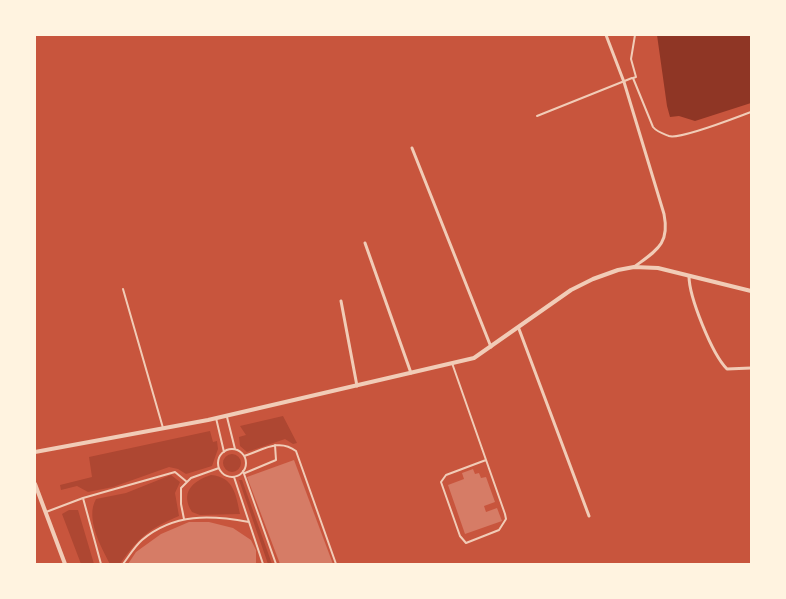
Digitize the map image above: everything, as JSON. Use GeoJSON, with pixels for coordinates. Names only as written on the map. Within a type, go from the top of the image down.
{"type":"FeatureCollection","features":[{"type":"Feature","properties":{"kind":"street"},"geometry":{"type":"LineString","coordinates":[[606,35],[624,82],[667,229],[662,244],[634,267]]}},
{"type":"Feature","properties":{"kind":"street"},"geometry":{"type":"LineString","coordinates":[[412,148],[491,348]]}},
{"type":"Feature","properties":{"kind":"street"},"geometry":{"type":"LineString","coordinates":[[365,243],[411,373]]}},
{"type":"Feature","properties":{"kind":"street"},"geometry":{"type":"LineString","coordinates":[[35,452],[216,418],[474,358],[583,284],[606,274],[634,267],[658,268],[751,291]]}},
{"type":"Feature","properties":{"kind":"street"},"geometry":{"type":"LineString","coordinates":[[690,276],[690,288],[710,343],[721,363],[732,370],[751,368]]}},
{"type":"Feature","properties":{"kind":"street"},"geometry":{"type":"LineString","coordinates":[[340,301],[357,386]]}},
{"type":"Feature","properties":{"kind":"street"},"geometry":{"type":"LineString","coordinates":[[519,328],[589,516]]}},
{"type":"Feature","properties":{"kind":"street"},"geometry":{"type":"LineString","coordinates":[[35,484],[66,564]]}},
{"type":"Feature","properties":{"kind":"lane"},"geometry":{"type":"LineString","coordinates":[[537,116],[636,77],[631,59],[635,35]]}},
{"type":"Feature","properties":{"kind":"lane"},"geometry":{"type":"LineString","coordinates":[[633,78],[653,127],[670,137],[686,135],[751,112]]}},
{"type":"Feature","properties":{"kind":"lane"},"geometry":{"type":"LineString","coordinates":[[123,289],[163,428]]}},
{"type":"Feature","properties":{"kind":"lane"},"geometry":{"type":"LineString","coordinates":[[452,363],[486,460],[506,520],[499,530],[466,543],[460,536],[441,482],[446,475],[486,460]]}},
{"type":"Feature","properties":{"kind":"lane"},"geometry":{"type":"LineString","coordinates":[[226,415],[236,450],[244,456],[246,465],[244,472],[276,564]]}},
{"type":"Feature","properties":{"kind":"lane"},"geometry":{"type":"LineString","coordinates":[[216,418],[224,452]]}},
{"type":"Feature","properties":{"kind":"lane"},"geometry":{"type":"LineString","coordinates":[[244,456],[275,446],[288,445],[296,451],[336,564]]}},
{"type":"Feature","properties":{"kind":"lane"},"geometry":{"type":"LineString","coordinates":[[236,450],[224,452],[219,459],[220,468],[225,475],[234,477],[276,460],[275,446]]}},
{"type":"Feature","properties":{"kind":"lane"},"geometry":{"type":"LineString","coordinates":[[184,519],[181,504],[181,488],[191,478],[220,468]]}},
{"type":"Feature","properties":{"kind":"lane"},"geometry":{"type":"LineString","coordinates":[[46,512],[83,498],[176,472],[187,482]]}},
{"type":"Feature","properties":{"kind":"lane"},"geometry":{"type":"LineString","coordinates":[[234,477],[264,564]]}},
{"type":"Feature","properties":{"kind":"lane"},"geometry":{"type":"LineString","coordinates":[[83,498],[101,564]]}},
{"type":"Feature","properties":{"kind":"lane"},"geometry":{"type":"LineString","coordinates":[[123,564],[141,540],[165,525],[184,519],[224,517],[250,522]]}},
{"type":"Feature","properties":{"kind":"shaded area"},"geometry":{"type":"Polygon","coordinates":[[[657,35],[751,35],[751,103],[695,121],[679,116],[670,117],[657,35]]]}},
{"type":"Feature","properties":{"kind":"shaded area"},"geometry":{"type":"Polygon","coordinates":[[[283,416],[297,443],[293,444],[285,439],[247,452],[240,446],[239,437],[246,435],[240,426],[283,416]]]}},
{"type":"Feature","properties":{"kind":"shaded area"},"geometry":{"type":"Polygon","coordinates":[[[210,431],[213,442],[217,441],[218,449],[212,466],[186,474],[178,469],[169,467],[113,487],[88,492],[77,486],[61,490],[60,485],[92,477],[89,457],[210,431]]]}},
{"type":"Feature","properties":{"kind":"shaded area"},"geometry":{"type":"Polygon","coordinates":[[[232,454],[240,459],[241,463],[236,471],[232,472],[224,467],[223,463],[228,455],[232,454]]]}},
{"type":"Feature","properties":{"kind":"shaded area"},"geometry":{"type":"Polygon","coordinates":[[[171,475],[180,482],[175,493],[179,516],[145,535],[120,564],[110,564],[95,532],[93,523],[93,507],[96,499],[126,493],[171,475]]]}},
{"type":"Feature","properties":{"kind":"shaded area"},"geometry":{"type":"Polygon","coordinates":[[[211,475],[225,479],[233,488],[240,514],[200,515],[192,512],[187,499],[190,489],[193,484],[211,475]]]}},
{"type":"Feature","properties":{"kind":"shaded area"},"geometry":{"type":"Polygon","coordinates":[[[239,480],[242,480],[272,564],[268,564],[239,480]]]}},
{"type":"Feature","properties":{"kind":"shaded area"},"geometry":{"type":"Polygon","coordinates":[[[69,510],[78,510],[94,564],[81,564],[62,514],[69,510]]]}},
{"type":"Feature","properties":{"kind":"building"},"geometry":{"type":"Polygon","coordinates":[[[294,460],[333,564],[280,564],[247,477],[294,460]]]}},
{"type":"Feature","properties":{"kind":"building"},"geometry":{"type":"Polygon","coordinates":[[[473,469],[475,474],[479,473],[481,478],[486,477],[495,502],[484,506],[486,512],[497,508],[502,521],[465,534],[448,485],[464,479],[462,473],[473,469]]]}},
{"type":"Feature","properties":{"kind":"building"},"geometry":{"type":"Polygon","coordinates":[[[189,522],[209,522],[233,528],[251,540],[256,550],[256,564],[128,564],[136,552],[161,534],[189,522]]]}}]}
